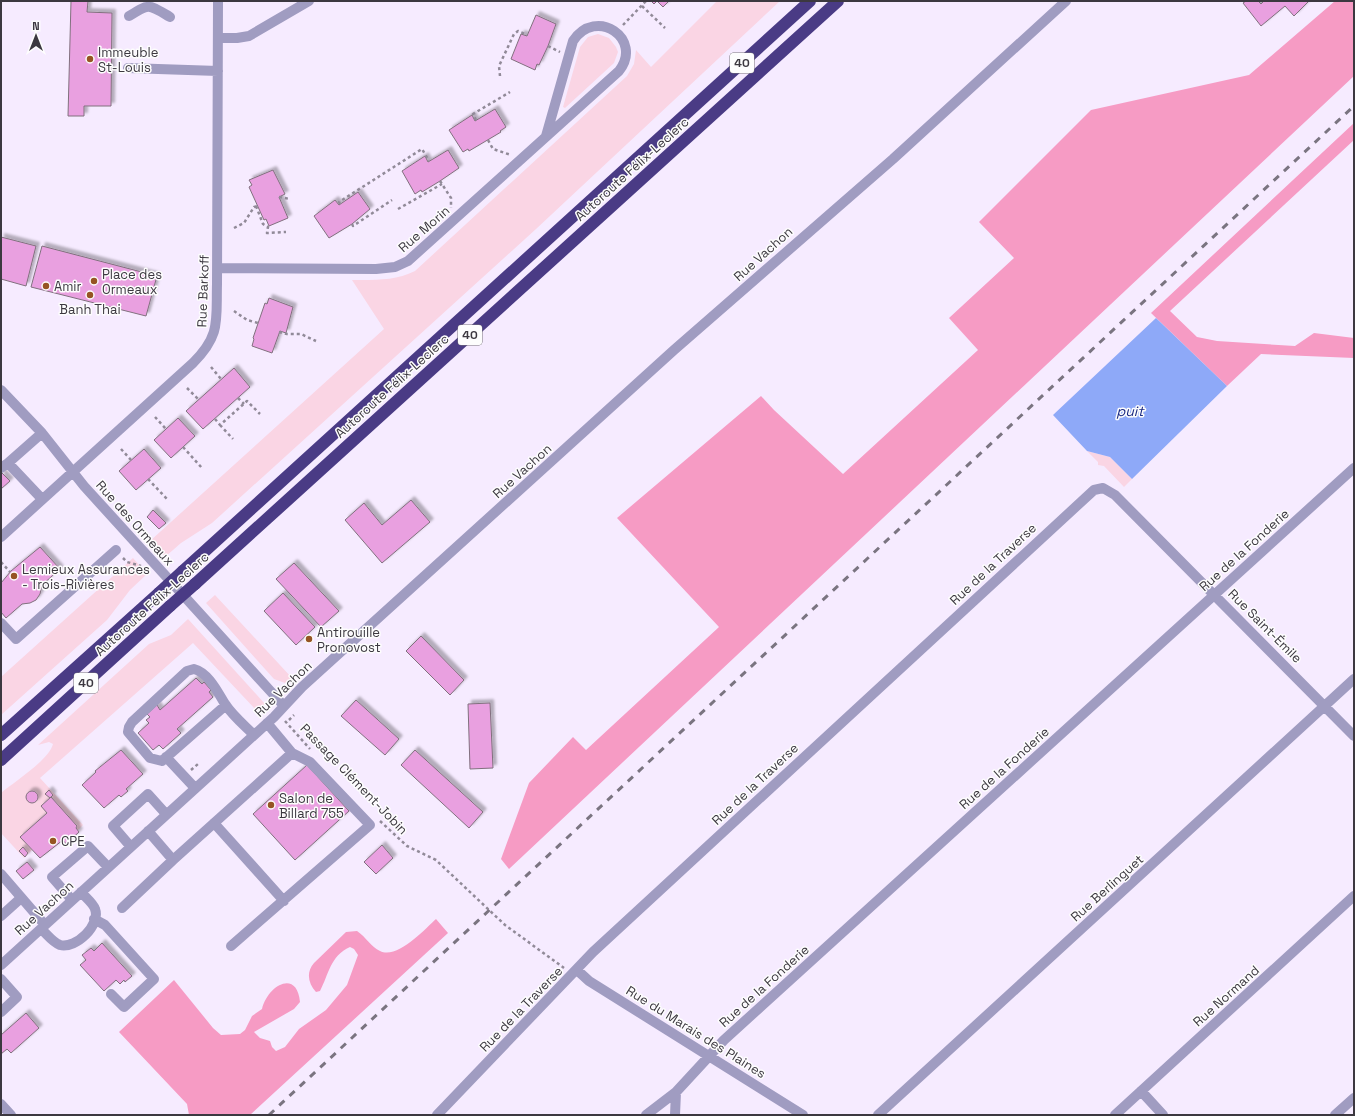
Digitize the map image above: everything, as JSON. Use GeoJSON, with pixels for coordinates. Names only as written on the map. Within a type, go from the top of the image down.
{"type":"FeatureCollection","features":[{"type":"Feature","properties":{"kind":"highway","name":"Autoroute Félix-Leclerc"},"geometry":{"type":"LineString","coordinates":[[1,735],[810,1]]}},
{"type":"Feature","properties":{"kind":"highway","name":"Autoroute Félix-Leclerc"},"geometry":{"type":"LineString","coordinates":[[1,760],[838,1]]}},
{"type":"Feature","properties":{"kind":"street","name":"Rue Barkoff"},"geometry":{"type":"LineString","coordinates":[[3,531],[42,499],[193,363],[209,346],[215,330],[217,268],[218,1]]}},
{"type":"Feature","properties":{"kind":"street"},"geometry":{"type":"LineString","coordinates":[[218,38],[237,38],[249,36],[309,1]]}},
{"type":"Feature","properties":{"kind":"street","name":"Rue Vachon"},"geometry":{"type":"LineString","coordinates":[[1,965],[674,350],[893,159],[1066,1]]}},
{"type":"Feature","properties":{"kind":"street"},"geometry":{"type":"LineString","coordinates":[[129,16],[141,7],[146,6],[155,8],[170,17]]}},
{"type":"Feature","properties":{"kind":"street","name":"Rue Morin"},"geometry":{"type":"LineString","coordinates":[[217,268],[376,269],[399,265],[408,261],[420,251],[621,68],[625,60],[626,48],[620,36],[613,30],[600,26],[590,26],[582,30],[573,41],[566,59],[546,136]]}},
{"type":"Feature","properties":{"kind":"street"},"geometry":{"type":"LineString","coordinates":[[128,68],[218,70]]}},
{"type":"Feature","properties":{"kind":"street","name":"Rue des Ormeaux"},"geometry":{"type":"LineString","coordinates":[[1,390],[42,433],[84,486],[284,706]]}},
{"type":"Feature","properties":{"kind":"street"},"geometry":{"type":"LineString","coordinates":[[42,433],[4,465],[42,499]]}},
{"type":"Feature","properties":{"kind":"street","name":"Rue de la Fonderie"},"geometry":{"type":"LineString","coordinates":[[646,1115],[676,1092],[724,1040],[1354,468]]}},
{"type":"Feature","properties":{"kind":"street","name":"Rue Saint-Émile"},"geometry":{"type":"LineString","coordinates":[[1103,488],[1115,494],[1354,736]]}},
{"type":"Feature","properties":{"kind":"street","name":"Rue de la Traverse"},"geometry":{"type":"LineString","coordinates":[[437,1115],[593,952],[1089,493],[1103,488]]}},
{"type":"Feature","properties":{"kind":"street"},"geometry":{"type":"LineString","coordinates":[[1,623],[16,639],[116,550]]}},
{"type":"Feature","properties":{"kind":"street"},"geometry":{"type":"LineString","coordinates":[[226,705],[162,761],[150,758],[130,735],[129,727],[192,669],[199,671],[220,693],[226,705],[254,735]]}},
{"type":"Feature","properties":{"kind":"street","name":"Rue Berlinguet"},"geometry":{"type":"LineString","coordinates":[[878,1115],[1354,679]]}},
{"type":"Feature","properties":{"kind":"street"},"geometry":{"type":"LineString","coordinates":[[231,946],[370,825],[310,762],[292,753],[267,723]]}},
{"type":"Feature","properties":{"kind":"street"},"geometry":{"type":"LineString","coordinates":[[122,908],[292,753]]}},
{"type":"Feature","properties":{"kind":"street"},"geometry":{"type":"LineString","coordinates":[[166,757],[195,788]]}},
{"type":"Feature","properties":{"kind":"street"},"geometry":{"type":"LineString","coordinates":[[131,847],[113,826],[148,794],[166,814]]}},
{"type":"Feature","properties":{"kind":"street"},"geometry":{"type":"LineString","coordinates":[[214,823],[284,901]]}},
{"type":"Feature","properties":{"kind":"street"},"geometry":{"type":"LineString","coordinates":[[148,831],[173,860]]}},
{"type":"Feature","properties":{"kind":"street"},"geometry":{"type":"LineString","coordinates":[[72,900],[52,877],[88,846],[108,867]]}},
{"type":"Feature","properties":{"kind":"street"},"geometry":{"type":"LineString","coordinates":[[1,874],[22,898],[55,942],[69,945],[82,938],[94,919],[95,908],[81,892]]}},
{"type":"Feature","properties":{"kind":"street","name":"Rue Normand"},"geometry":{"type":"LineString","coordinates":[[1115,1115],[1354,896]]}},
{"type":"Feature","properties":{"kind":"street"},"geometry":{"type":"LineString","coordinates":[[1,916],[22,898]]}},
{"type":"Feature","properties":{"kind":"street"},"geometry":{"type":"LineString","coordinates":[[94,919],[105,925],[154,979],[124,1007],[111,994]]}},
{"type":"Feature","properties":{"kind":"street","name":"Rue du Marais des Plaines"},"geometry":{"type":"LineString","coordinates":[[577,970],[589,981],[803,1115]]}},
{"type":"Feature","properties":{"kind":"street"},"geometry":{"type":"LineString","coordinates":[[1,979],[17,997],[1,1012]]}},
{"type":"Feature","properties":{"kind":"street"},"geometry":{"type":"LineString","coordinates":[[1142,1091],[1163,1115]]}},
{"type":"Feature","properties":{"kind":"street"},"geometry":{"type":"LineString","coordinates":[[675,1115],[676,1092]]}},
{"type":"Feature","properties":{"kind":"street"},"geometry":{"type":"LineString","coordinates":[[1335,1115],[1354,1098]]}},
{"type":"Feature","properties":{"kind":"street"},"geometry":{"type":"LineString","coordinates":[[1,1104],[11,1115]]}},
{"type":"Feature","properties":{"kind":"path"},"geometry":{"type":"LineString","coordinates":[[622,26],[646,1]]}},
{"type":"Feature","properties":{"kind":"path"},"geometry":{"type":"LineString","coordinates":[[642,6],[665,28]]}},
{"type":"Feature","properties":{"kind":"path"},"geometry":{"type":"LineString","coordinates":[[500,76],[499,66],[514,34],[518,31],[527,35]]}},
{"type":"Feature","properties":{"kind":"path"},"geometry":{"type":"LineString","coordinates":[[548,46],[559,51]]}},
{"type":"Feature","properties":{"kind":"path"},"geometry":{"type":"LineString","coordinates":[[476,120],[473,114],[510,92]]}},
{"type":"Feature","properties":{"kind":"path"},"geometry":{"type":"LineString","coordinates":[[488,140],[492,149],[510,154]]}},
{"type":"Feature","properties":{"kind":"path"},"geometry":{"type":"LineString","coordinates":[[340,204],[339,202],[422,149],[429,161]]}},
{"type":"Feature","properties":{"kind":"path"},"geometry":{"type":"LineString","coordinates":[[398,209],[441,182],[451,198],[452,208]]}},
{"type":"Feature","properties":{"kind":"path"},"geometry":{"type":"LineString","coordinates":[[279,198],[290,199]]}},
{"type":"Feature","properties":{"kind":"path"},"geometry":{"type":"LineString","coordinates":[[352,224],[354,226],[392,200]]}},
{"type":"Feature","properties":{"kind":"path"},"geometry":{"type":"LineString","coordinates":[[234,228],[244,223],[257,206],[263,224],[268,227],[267,232],[286,232]]}},
{"type":"Feature","properties":{"kind":"path"},"geometry":{"type":"LineString","coordinates":[[234,311],[247,320],[258,323]]}},
{"type":"Feature","properties":{"kind":"path"},"geometry":{"type":"LineString","coordinates":[[279,332],[287,334],[301,334],[316,341]]}},
{"type":"Feature","properties":{"kind":"path"},"geometry":{"type":"LineString","coordinates":[[210,367],[221,379]]}},
{"type":"Feature","properties":{"kind":"path"},"geometry":{"type":"LineString","coordinates":[[187,388],[198,400]]}},
{"type":"Feature","properties":{"kind":"path"},"geometry":{"type":"LineString","coordinates":[[238,398],[244,404]]}},
{"type":"Feature","properties":{"kind":"path"},"geometry":{"type":"LineString","coordinates":[[220,425],[247,401],[260,414]]}},
{"type":"Feature","properties":{"kind":"path"},"geometry":{"type":"LineString","coordinates":[[155,417],[166,429]]}},
{"type":"Feature","properties":{"kind":"path"},"geometry":{"type":"LineString","coordinates":[[215,419],[233,439]]}},
{"type":"Feature","properties":{"kind":"path"},"geometry":{"type":"LineString","coordinates":[[183,447],[202,468]]}},
{"type":"Feature","properties":{"kind":"path"},"geometry":{"type":"LineString","coordinates":[[120,449],[131,460]]}},
{"type":"Feature","properties":{"kind":"path"},"geometry":{"type":"LineString","coordinates":[[148,479],[168,499]]}},
{"type":"Feature","properties":{"kind":"path"},"geometry":{"type":"LineString","coordinates":[[1,562],[10,572]]}},
{"type":"Feature","properties":{"kind":"path"},"geometry":{"type":"LineString","coordinates":[[126,562],[144,568]]}},
{"type":"Feature","properties":{"kind":"path","name":"Rue Vachon"},"geometry":{"type":"LineString","coordinates":[[289,720],[294,715]]}},
{"type":"Feature","properties":{"kind":"path","name":"Passage Clément-Jobin"},"geometry":{"type":"LineString","coordinates":[[284,721],[312,751]]}},
{"type":"Feature","properties":{"kind":"path","name":"Passage Clément-Jobin"},"geometry":{"type":"LineString","coordinates":[[374,815],[407,846],[436,860],[505,925],[562,966]]}},
{"type":"Feature","properties":{"kind":"shaded area"},"geometry":{"type":"Polygon","coordinates":[[[717,1],[780,1],[536,229],[212,523],[181,543],[165,557],[150,541],[384,329],[352,280],[376,280],[400,277],[415,271],[627,76],[634,64],[636,50],[651,67],[717,1]]]}},
{"type":"Feature","properties":{"kind":"shaded area"},"geometry":{"type":"Polygon","coordinates":[[[1335,1],[1354,1],[1354,76],[509,869],[501,859],[529,783],[573,737],[586,750],[719,627],[617,518],[761,396],[843,474],[978,350],[949,318],[1014,258],[979,222],[1091,110],[1249,75],[1335,1]]]}},
{"type":"Feature","properties":{"kind":"shaded area"},"geometry":{"type":"Polygon","coordinates":[[[598,34],[609,38],[616,47],[618,52],[614,63],[565,108],[563,107],[580,47],[588,37],[598,34]]]}},
{"type":"Feature","properties":{"kind":"shaded area"},"geometry":{"type":"Polygon","coordinates":[[[1354,123],[1354,140],[1170,311],[1197,337],[1217,341],[1295,346],[1314,333],[1354,338],[1354,358],[1261,354],[1227,386],[1151,313],[1354,123]]]}},
{"type":"Feature","properties":{"kind":"shaded area"},"geometry":{"type":"Polygon","coordinates":[[[1087,451],[1110,457],[1132,479],[1124,487],[1104,466],[1098,465],[1098,462],[1087,451]]]}},
{"type":"Feature","properties":{"kind":"shaded area"},"geometry":{"type":"Polygon","coordinates":[[[133,558],[147,574],[130,590],[107,620],[1,715],[1,677],[133,558]]]}},
{"type":"Feature","properties":{"kind":"shaded area"},"geometry":{"type":"Polygon","coordinates":[[[215,595],[292,678],[285,683],[274,679],[206,603],[215,595]]]}},
{"type":"Feature","properties":{"kind":"shaded area"},"geometry":{"type":"Polygon","coordinates":[[[188,619],[265,704],[257,711],[193,643],[40,778],[83,825],[78,830],[76,828],[77,826],[51,797],[41,806],[47,813],[21,836],[32,850],[24,858],[1,833],[1,793],[38,764],[45,757],[53,744],[49,742],[38,745],[149,644],[171,635],[188,619]]]}},
{"type":"Feature","properties":{"kind":"shaded area"},"geometry":{"type":"Polygon","coordinates":[[[436,919],[448,933],[250,1115],[189,1115],[187,1104],[119,1032],[174,980],[213,1028],[221,1035],[240,1034],[245,1030],[252,1016],[262,1009],[265,1000],[270,993],[282,984],[288,983],[294,986],[298,992],[300,1002],[294,1009],[254,1032],[260,1038],[270,1041],[272,1047],[276,1051],[285,1047],[299,1029],[326,1010],[347,985],[358,955],[354,949],[350,947],[338,955],[334,960],[320,991],[316,992],[311,985],[309,978],[311,966],[346,932],[357,931],[377,949],[387,953],[394,951],[410,942],[436,919]]]}},
{"type":"Feature","properties":{"kind":"water","name":"puit"},"geometry":{"type":"Polygon","coordinates":[[[1156,318],[1227,386],[1132,479],[1110,457],[1087,451],[1053,415],[1156,318]]]}},
{"type":"Feature","properties":{"kind":"building","name":"Immeuble St-Louis"},"geometry":{"type":"Polygon","coordinates":[[[71,1],[88,1],[87,12],[112,13],[111,106],[84,106],[84,116],[68,116],[71,1]]]}},
{"type":"Feature","properties":{"kind":"building"},"geometry":{"type":"Polygon","coordinates":[[[657,1],[669,1],[663,7],[657,1]]]}},
{"type":"Feature","properties":{"kind":"building"},"geometry":{"type":"Polygon","coordinates":[[[1246,1],[1258,1],[1261,4],[1264,1],[1309,1],[1294,16],[1285,6],[1261,26],[1243,3],[1246,1]]]}},
{"type":"Feature","properties":{"kind":"building"},"geometry":{"type":"Polygon","coordinates":[[[536,15],[556,24],[548,46],[535,70],[511,59],[521,34],[527,36],[536,15]]]}},
{"type":"Feature","properties":{"kind":"building"},"geometry":{"type":"Polygon","coordinates":[[[495,109],[506,127],[500,131],[501,132],[469,151],[468,149],[463,152],[449,130],[472,115],[475,121],[495,109]]]}},
{"type":"Feature","properties":{"kind":"building"},"geometry":{"type":"Polygon","coordinates":[[[448,150],[459,168],[422,192],[421,190],[415,194],[402,171],[425,156],[428,162],[448,150]]]}},
{"type":"Feature","properties":{"kind":"building"},"geometry":{"type":"Polygon","coordinates":[[[273,170],[285,194],[279,197],[288,218],[269,226],[266,219],[264,220],[249,187],[252,185],[249,180],[273,170]]]}},
{"type":"Feature","properties":{"kind":"building"},"geometry":{"type":"Polygon","coordinates":[[[358,192],[370,209],[352,224],[329,238],[314,216],[335,200],[339,205],[358,192]]]}},
{"type":"Feature","properties":{"kind":"building"},"geometry":{"type":"Polygon","coordinates":[[[1,237],[36,246],[26,286],[1,279],[1,237]]]}},
{"type":"Feature","properties":{"kind":"building","name":"Place des Ormeaux"},"geometry":{"type":"Polygon","coordinates":[[[42,246],[157,276],[146,316],[31,287],[42,246]]]}},
{"type":"Feature","properties":{"kind":"building"},"geometry":{"type":"Polygon","coordinates":[[[269,298],[293,307],[286,333],[280,331],[272,353],[252,346],[253,338],[265,303],[267,304],[269,298]]]}},
{"type":"Feature","properties":{"kind":"building"},"geometry":{"type":"Polygon","coordinates":[[[234,368],[250,387],[203,429],[186,411],[234,368]]]}},
{"type":"Feature","properties":{"kind":"building"},"geometry":{"type":"Polygon","coordinates":[[[178,418],[195,436],[171,458],[154,440],[178,418]]]}},
{"type":"Feature","properties":{"kind":"building"},"geometry":{"type":"Polygon","coordinates":[[[144,449],[161,468],[136,490],[119,471],[144,449]]]}},
{"type":"Feature","properties":{"kind":"building"},"geometry":{"type":"Polygon","coordinates":[[[1,472],[10,481],[1,489],[1,472]]]}},
{"type":"Feature","properties":{"kind":"building"},"geometry":{"type":"Polygon","coordinates":[[[411,500],[430,522],[382,563],[345,520],[364,503],[382,525],[411,500]]]}},
{"type":"Feature","properties":{"kind":"building"},"geometry":{"type":"Polygon","coordinates":[[[153,510],[166,523],[159,529],[147,517],[153,510]]]}},
{"type":"Feature","properties":{"kind":"building"},"geometry":{"type":"Polygon","coordinates":[[[40,547],[60,569],[42,585],[40,594],[36,600],[30,603],[22,604],[6,618],[1,612],[1,583],[11,571],[40,547]]]}},
{"type":"Feature","properties":{"kind":"building"},"geometry":{"type":"Polygon","coordinates":[[[294,563],[339,611],[321,627],[276,579],[294,563]]]}},
{"type":"Feature","properties":{"kind":"building"},"geometry":{"type":"Polygon","coordinates":[[[283,593],[315,627],[296,645],[264,611],[283,593]]]}},
{"type":"Feature","properties":{"kind":"building"},"geometry":{"type":"Polygon","coordinates":[[[421,636],[464,680],[450,695],[406,651],[421,636]]]}},
{"type":"Feature","properties":{"kind":"building"},"geometry":{"type":"Polygon","coordinates":[[[196,678],[202,684],[204,682],[211,690],[209,692],[213,697],[177,729],[181,733],[163,749],[159,745],[153,750],[138,733],[149,723],[146,720],[150,717],[147,714],[157,705],[160,710],[196,678]]]}},
{"type":"Feature","properties":{"kind":"building"},"geometry":{"type":"Polygon","coordinates":[[[356,700],[399,739],[385,755],[341,716],[356,700]]]}},
{"type":"Feature","properties":{"kind":"building"},"geometry":{"type":"Polygon","coordinates":[[[490,703],[493,768],[470,769],[468,704],[490,703]]]}},
{"type":"Feature","properties":{"kind":"building"},"geometry":{"type":"Polygon","coordinates":[[[121,750],[143,774],[126,789],[128,791],[121,797],[119,795],[104,808],[82,785],[96,772],[95,771],[121,750]]]}},
{"type":"Feature","properties":{"kind":"building"},"geometry":{"type":"Polygon","coordinates":[[[415,750],[483,812],[469,828],[401,765],[415,750]]]}},
{"type":"Feature","properties":{"kind":"building"},"geometry":{"type":"Polygon","coordinates":[[[307,765],[349,811],[295,860],[253,814],[307,765]]]}},
{"type":"Feature","properties":{"kind":"building"},"geometry":{"type":"Polygon","coordinates":[[[49,790],[53,795],[50,798],[45,794],[49,790]]]}},
{"type":"Feature","properties":{"kind":"building"},"geometry":{"type":"Polygon","coordinates":[[[30,791],[34,791],[38,797],[34,803],[30,803],[26,799],[26,795],[30,791]]]}},
{"type":"Feature","properties":{"kind":"building"},"geometry":{"type":"Polygon","coordinates":[[[51,797],[77,826],[76,828],[79,832],[66,844],[63,840],[40,858],[20,837],[47,813],[41,806],[51,797]]]}},
{"type":"Feature","properties":{"kind":"building"},"geometry":{"type":"Polygon","coordinates":[[[382,845],[393,858],[376,874],[364,862],[382,845]]]}},
{"type":"Feature","properties":{"kind":"building"},"geometry":{"type":"Polygon","coordinates":[[[23,847],[28,853],[25,857],[19,851],[23,847]]]}},
{"type":"Feature","properties":{"kind":"building"},"geometry":{"type":"Polygon","coordinates":[[[27,862],[34,870],[23,879],[16,871],[27,862]]]}},
{"type":"Feature","properties":{"kind":"building"},"geometry":{"type":"Polygon","coordinates":[[[102,943],[132,976],[120,984],[116,980],[104,991],[80,965],[86,960],[82,955],[91,948],[94,951],[102,943]]]}},
{"type":"Feature","properties":{"kind":"building"},"geometry":{"type":"Polygon","coordinates":[[[26,1013],[39,1028],[11,1053],[7,1049],[1,1054],[1,1035],[26,1013]]]}},
{"type":"Feature","properties":{"kind":"railway"},"geometry":{"type":"LineString","coordinates":[[269,1115],[1354,106]]}},
{"type":"Feature","properties":{"kind":"place","name":"Immeuble St-Louis"},"geometry":{"type":"Point","coordinates":[90,59]}},
{"type":"Feature","properties":{"kind":"place","name":"Place des Ormeaux"},"geometry":{"type":"Point","coordinates":[94,281]}},
{"type":"Feature","properties":{"kind":"place","name":"Amir"},"geometry":{"type":"Point","coordinates":[46,286]}},
{"type":"Feature","properties":{"kind":"place","name":"Banh Thai"},"geometry":{"type":"Point","coordinates":[90,295]}},
{"type":"Feature","properties":{"kind":"place","name":"Lemieux Assurances - Trois-Rivières"},"geometry":{"type":"Point","coordinates":[14,576]}},
{"type":"Feature","properties":{"kind":"place","name":"Antirouille Pronovost"},"geometry":{"type":"Point","coordinates":[309,639]}},
{"type":"Feature","properties":{"kind":"place","name":"Salon de Billard 755"},"geometry":{"type":"Point","coordinates":[271,805]}},
{"type":"Feature","properties":{"kind":"place","name":"CPE"},"geometry":{"type":"Point","coordinates":[53,841]}}]}
